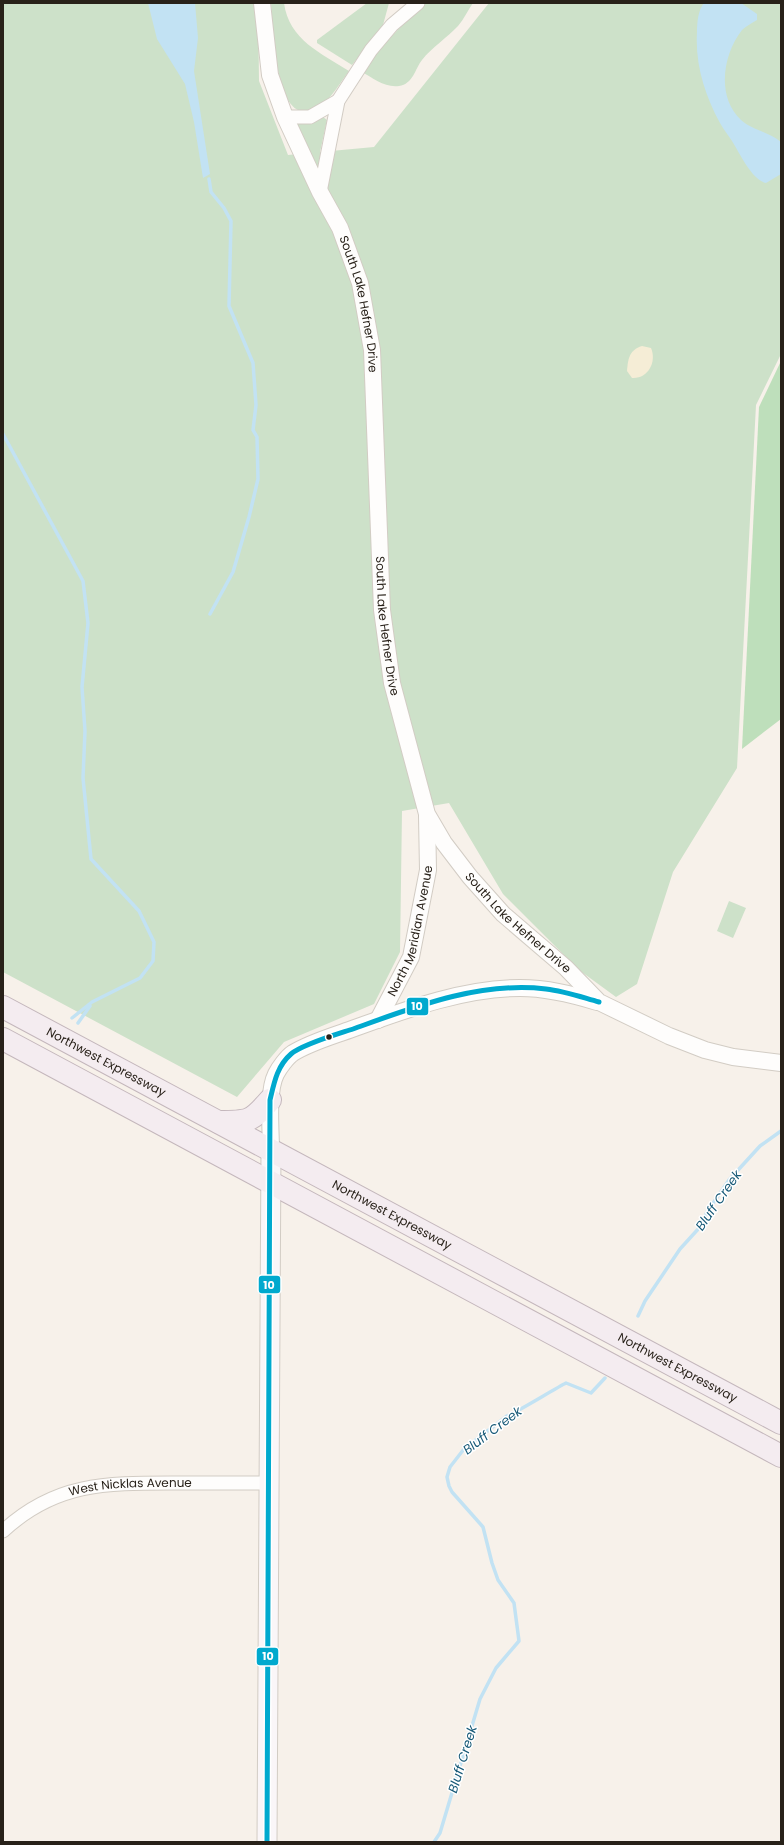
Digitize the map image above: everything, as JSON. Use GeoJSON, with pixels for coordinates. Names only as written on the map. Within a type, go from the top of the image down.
{"type":"FeatureCollection","features":[{"type":"Feature","properties":{"kind":"highway","name":"Northwest Expressway"},"geometry":{"type":"LineString","coordinates":[[3,1007],[781,1423]]}},
{"type":"Feature","properties":{"kind":"highway"},"geometry":{"type":"LineString","coordinates":[[3,1039],[781,1456]]}},
{"type":"Feature","properties":{"kind":"highway"},"geometry":{"type":"LineString","coordinates":[[220,1122],[241,1122],[251,1120],[270,1100]]}},
{"type":"Feature","properties":{"kind":"main road"},"geometry":{"type":"LineString","coordinates":[[267,1842],[271,1150]]}},
{"type":"Feature","properties":{"kind":"street","name":"South Lake Hefner Drive"},"geometry":{"type":"LineString","coordinates":[[262,3],[270,75],[285,117],[320,192],[340,228],[360,283],[372,350],[382,610],[392,683],[427,814],[444,843],[470,877],[503,914],[566,968],[599,1002],[669,1036],[705,1050],[733,1057],[781,1063]]}},
{"type":"Feature","properties":{"kind":"street"},"geometry":{"type":"LineString","coordinates":[[320,192],[338,101],[371,50],[392,25],[418,3]]}},
{"type":"Feature","properties":{"kind":"street"},"geometry":{"type":"LineString","coordinates":[[285,117],[310,117],[338,101]]}},
{"type":"Feature","properties":{"kind":"street","name":"North Meridian Avenue"},"geometry":{"type":"LineString","coordinates":[[378,1020],[411,957],[428,870],[427,814]]}},
{"type":"Feature","properties":{"kind":"street"},"geometry":{"type":"LineString","coordinates":[[271,1150],[270,1100],[276,1075],[292,1054],[320,1040],[445,999],[494,990],[519,988],[546,989],[568,993],[599,1002]]}},
{"type":"Feature","properties":{"kind":"street","name":"West Nicklas Avenue"},"geometry":{"type":"LineString","coordinates":[[3,1531],[20,1516],[44,1502],[68,1492],[94,1486],[131,1483],[270,1483]]}},
{"type":"Feature","properties":{"kind":"green space"},"geometry":{"type":"Polygon","coordinates":[[[3,3],[258,3],[259,81],[288,155],[308,153],[297,125],[323,117],[327,120],[320,152],[374,147],[489,3],[781,3],[781,354],[756,405],[737,768],[673,872],[637,984],[616,997],[579,970],[503,894],[449,803],[402,811],[400,952],[374,1004],[284,1042],[237,1097],[3,972],[3,3]]]}},
{"type":"Feature","properties":{"kind":"green space"},"geometry":{"type":"Polygon","coordinates":[[[271,3],[284,3],[287,16],[292,27],[299,36],[317,51],[349,71],[331,95],[319,107],[304,112],[293,106],[285,93],[279,74],[275,53],[271,3]]]}},
{"type":"Feature","properties":{"kind":"green space"},"geometry":{"type":"Polygon","coordinates":[[[367,3],[389,3],[383,25],[352,65],[317,43],[317,40],[367,3]]]}},
{"type":"Feature","properties":{"kind":"green space"},"geometry":{"type":"Polygon","coordinates":[[[426,3],[473,3],[458,26],[426,55],[411,79],[404,85],[389,86],[362,72],[392,36],[426,3]]]}},
{"type":"Feature","properties":{"kind":"green space"},"geometry":{"type":"Polygon","coordinates":[[[781,361],[781,719],[742,749],[759,407],[781,361]]]}},
{"type":"Feature","properties":{"kind":"green space"},"geometry":{"type":"Polygon","coordinates":[[[729,901],[746,908],[733,938],[717,931],[729,901]]]}},
{"type":"Feature","properties":{"kind":"sand"},"geometry":{"type":"Polygon","coordinates":[[[642,346],[651,348],[653,353],[652,364],[647,373],[643,376],[632,378],[627,371],[629,359],[634,350],[642,346]]]}},
{"type":"Feature","properties":{"kind":"water"},"geometry":{"type":"Polygon","coordinates":[[[148,3],[195,3],[198,38],[194,71],[210,174],[203,178],[194,122],[185,84],[157,39],[148,3]]]}},
{"type":"Feature","properties":{"kind":"water"},"geometry":{"type":"Polygon","coordinates":[[[704,3],[741,3],[757,14],[757,20],[742,30],[730,51],[725,75],[725,88],[733,111],[741,120],[781,142],[781,174],[766,183],[757,178],[744,162],[723,129],[706,91],[699,68],[697,44],[698,17],[700,9],[704,3]]]}},
{"type":"Feature","properties":{"kind":"waterway"},"geometry":{"type":"LineString","coordinates":[[209,179],[211,192],[224,208],[231,221],[229,306],[253,363],[256,405],[253,430],[257,437],[258,479],[233,572],[210,614]]}},
{"type":"Feature","properties":{"kind":"waterway"},"geometry":{"type":"LineString","coordinates":[[3,434],[83,581],[88,623],[82,687],[85,731],[83,778],[91,859],[139,911],[154,942],[153,961],[140,978],[92,1002],[72,1018]]}},
{"type":"Feature","properties":{"kind":"waterway"},"geometry":{"type":"LineString","coordinates":[[78,1023],[90,1006]]}},
{"type":"Feature","properties":{"kind":"waterway","name":"Bluff Creek"},"geometry":{"type":"LineString","coordinates":[[638,1316],[645,1301],[680,1249],[700,1227],[707,1212],[729,1180],[760,1146],[781,1131]]}},
{"type":"Feature","properties":{"kind":"waterway","name":"Bluff Creek"},"geometry":{"type":"LineString","coordinates":[[434,1842],[440,1833],[480,1699],[496,1668],[519,1641],[514,1603],[498,1580],[483,1527],[452,1492],[449,1486],[447,1477],[450,1467],[464,1449],[507,1416],[566,1383],[591,1393],[605,1378]]}},
{"type":"Feature","properties":{"kind":"transit line","name":"10"},"geometry":{"type":"LineString","coordinates":[[267,1842],[270,1100],[279,1069],[286,1059],[296,1050],[321,1040],[400,1012],[472,992],[521,988],[546,989],[572,994],[599,1002]]}}]}
